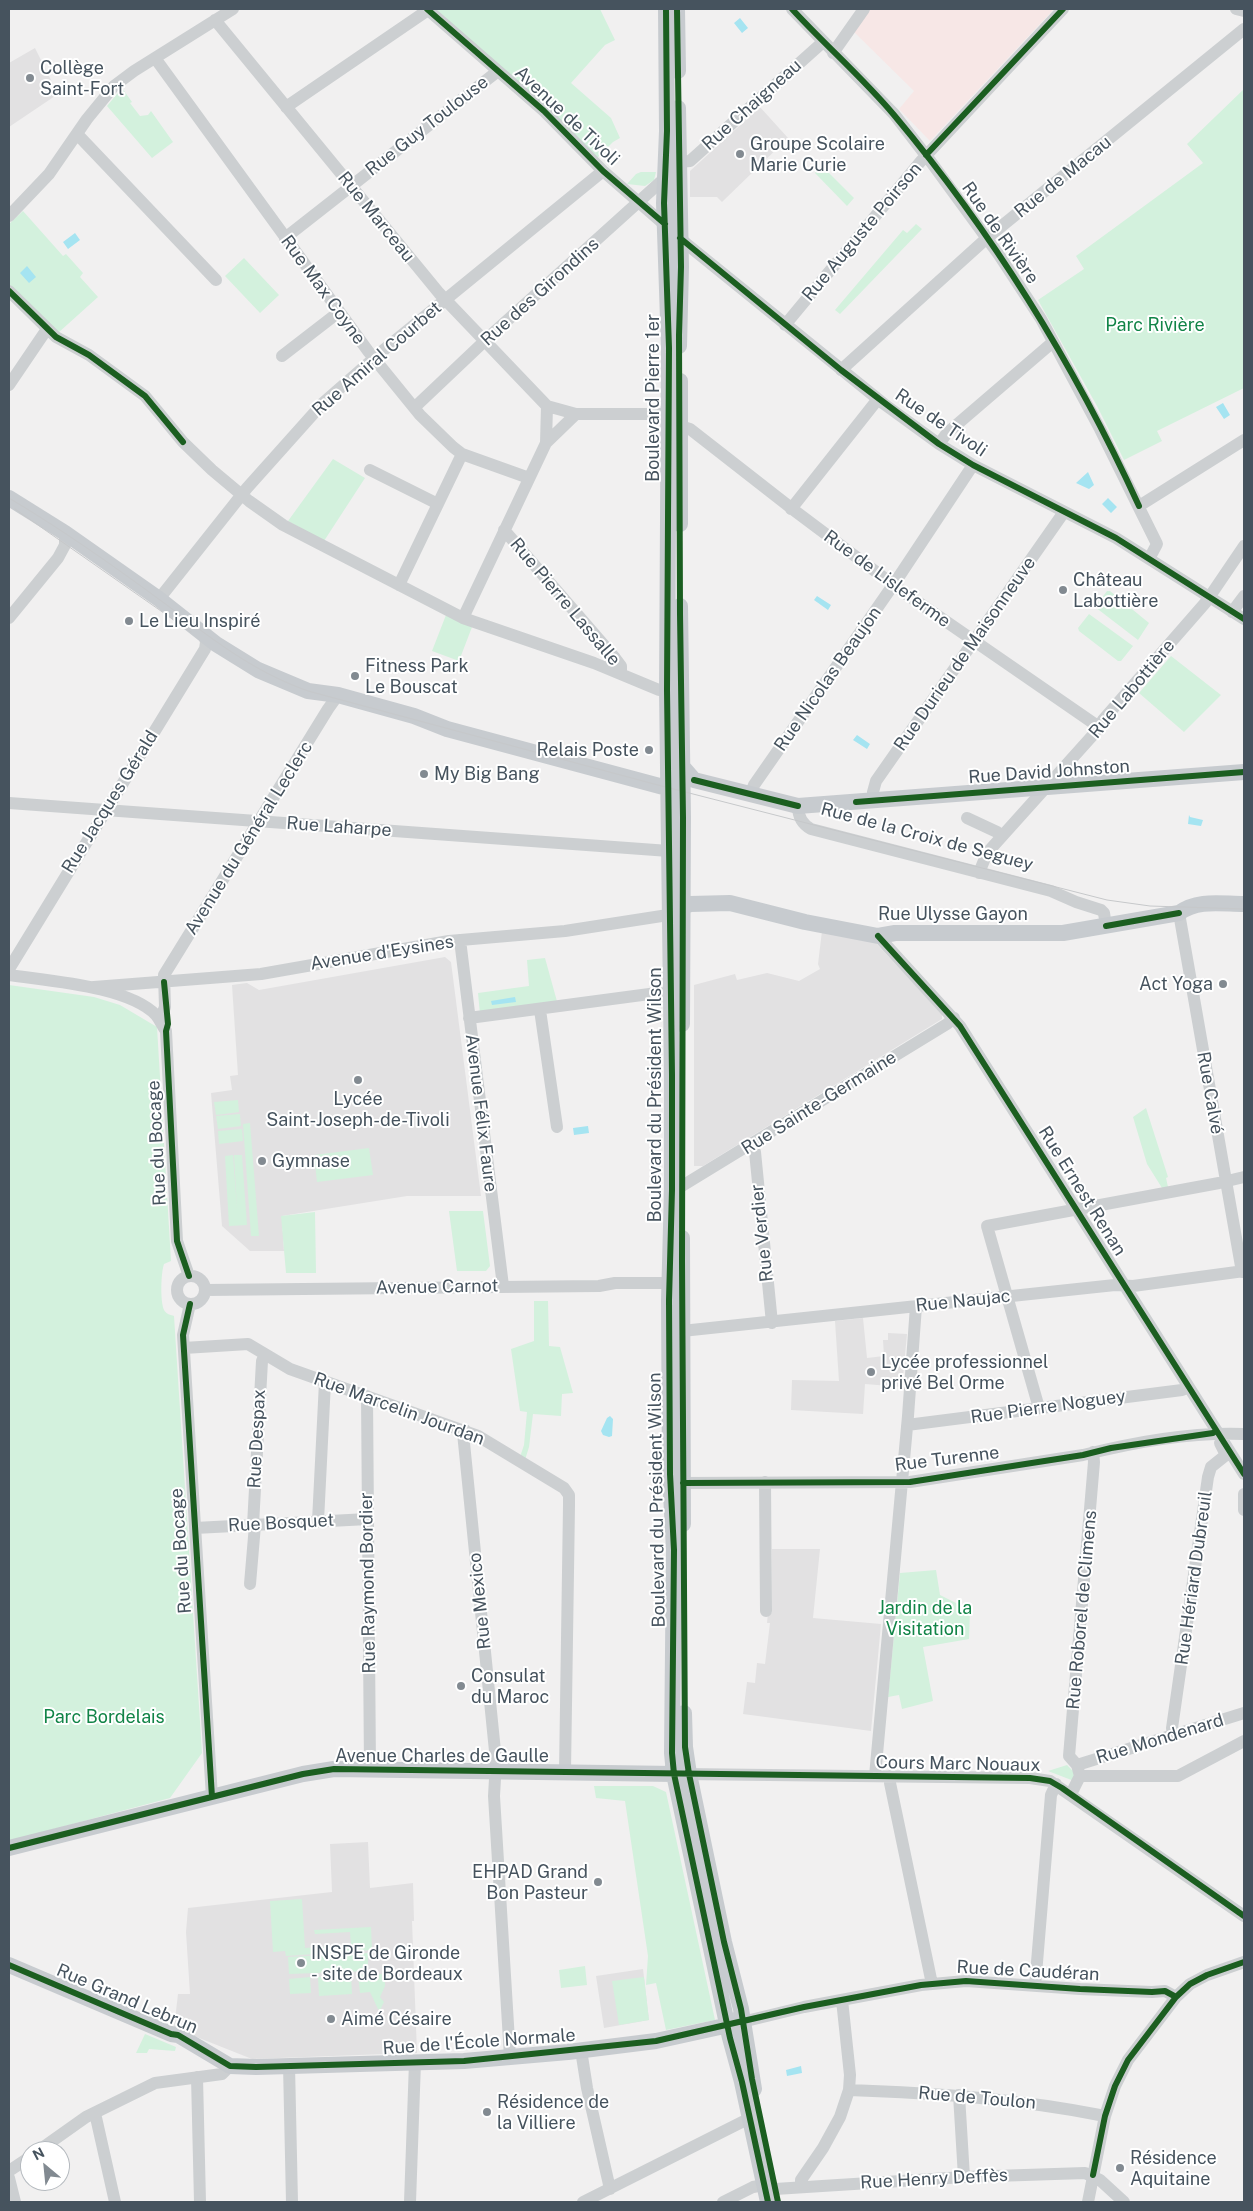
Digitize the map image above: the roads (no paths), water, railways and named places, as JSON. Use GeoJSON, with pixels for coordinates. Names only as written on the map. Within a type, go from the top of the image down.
{"type":"FeatureCollection","features":[{"type":"Feature","properties":{"kind":"main road","name":"Boulevard Pierre 1er"},"geometry":{"type":"LineString","coordinates":[[666,9],[667,131],[664,224],[674,420],[682,782]]}},
{"type":"Feature","properties":{"kind":"main road","name":"Boulevard Pierre 1er"},"geometry":{"type":"LineString","coordinates":[[677,9],[680,238],[667,690],[668,712],[682,782]]}},
{"type":"Feature","properties":{"kind":"main road","name":"Rue de la Croix de Seguey"},"geometry":{"type":"LineString","coordinates":[[9,498],[65,533],[159,599],[204,635],[269,676],[308,691],[338,696],[423,719],[446,729],[798,806]]}},
{"type":"Feature","properties":{"kind":"main road"},"geometry":{"type":"LineString","coordinates":[[668,712],[682,782]]}},
{"type":"Feature","properties":{"kind":"main road","name":"Rue David Johnston"},"geometry":{"type":"LineString","coordinates":[[798,806],[1244,772]]}},
{"type":"Feature","properties":{"kind":"main road","name":"Boulevard du Président Wilson"},"geometry":{"type":"LineString","coordinates":[[682,782],[669,851],[668,915],[671,994],[672,1190],[676,1279],[682,1332],[685,1747],[681,1774],[705,1925],[735,2024],[771,2195]]}},
{"type":"Feature","properties":{"kind":"main road","name":"Boulevard du Président Wilson"},"geometry":{"type":"LineString","coordinates":[[682,782],[675,813],[677,861],[684,884],[682,1186],[670,1403],[674,1550],[672,1753],[681,1774],[741,2009],[735,2024],[750,2121],[771,2195]]}},
{"type":"Feature","properties":{"kind":"main road","name":"Rue Ulysse Gayon"},"geometry":{"type":"LineString","coordinates":[[684,884],[692,892],[805,922],[878,936],[895,933],[1063,933],[1179,913]]}},
{"type":"Feature","properties":{"kind":"main road","name":"Rue Ulysse Gayon"},"geometry":{"type":"LineString","coordinates":[[683,906],[698,903],[730,902]]}},
{"type":"Feature","properties":{"kind":"main road"},"geometry":{"type":"LineString","coordinates":[[1179,913],[1187,907],[1199,903],[1244,904]]}},
{"type":"Feature","properties":{"kind":"main road"},"geometry":{"type":"LineString","coordinates":[[668,915],[683,906]]}},
{"type":"Feature","properties":{"kind":"main road","name":"Avenue Charles de Gaulle"},"geometry":{"type":"LineString","coordinates":[[9,1848],[303,1774],[334,1769],[681,1774]]}},
{"type":"Feature","properties":{"kind":"main road","name":"Rue Grand Lebrun"},"geometry":{"type":"LineString","coordinates":[[9,1965],[171,2034],[178,2035],[230,2066]]}},
{"type":"Feature","properties":{"kind":"main road","name":"Rue de l'École Normale"},"geometry":{"type":"LineString","coordinates":[[230,2066],[415,2062],[510,2057],[656,2042],[735,2024]]}},
{"type":"Feature","properties":{"kind":"street"},"geometry":{"type":"LineString","coordinates":[[9,216],[48,174],[76,134],[114,86],[233,9]]}},
{"type":"Feature","properties":{"kind":"street"},"geometry":{"type":"LineString","coordinates":[[286,107],[428,9]]}},
{"type":"Feature","properties":{"kind":"street","name":"Avenue de Tivoli"},"geometry":{"type":"LineString","coordinates":[[428,9],[544,111],[604,171],[680,238]]}},
{"type":"Feature","properties":{"kind":"street","name":"Rue de Rivière"},"geometry":{"type":"LineString","coordinates":[[792,9],[894,114],[987,238],[1041,319],[1157,544],[1149,559]]}},
{"type":"Feature","properties":{"kind":"street"},"geometry":{"type":"LineString","coordinates":[[833,53],[864,9]]}},
{"type":"Feature","properties":{"kind":"street","name":"Rue Auguste Poirson"},"geometry":{"type":"LineString","coordinates":[[785,325],[926,155],[1063,9]]}},
{"type":"Feature","properties":{"kind":"street"},"geometry":{"type":"LineString","coordinates":[[1236,9],[1244,11]]}},
{"type":"Feature","properties":{"kind":"street","name":"Rue Marceau"},"geometry":{"type":"LineString","coordinates":[[215,20],[445,300],[547,406]]}},
{"type":"Feature","properties":{"kind":"street","name":"Rue de Macau"},"geometry":{"type":"LineString","coordinates":[[842,370],[987,238],[1244,29]]}},
{"type":"Feature","properties":{"kind":"street","name":"Rue Chaigneau"},"geometry":{"type":"LineString","coordinates":[[679,162],[690,161],[823,42]]}},
{"type":"Feature","properties":{"kind":"street","name":"Rue Max Coyne"},"geometry":{"type":"LineString","coordinates":[[155,58],[339,312],[415,407],[441,436],[462,454],[529,478]]}},
{"type":"Feature","properties":{"kind":"street","name":"Rue Guy Toulouse"},"geometry":{"type":"LineString","coordinates":[[286,238],[498,71]]}},
{"type":"Feature","properties":{"kind":"street"},"geometry":{"type":"LineString","coordinates":[[76,134],[216,280]]}},
{"type":"Feature","properties":{"kind":"street","name":"Rue Amiral Courbet"},"geometry":{"type":"LineString","coordinates":[[159,599],[242,495],[323,403],[374,358],[604,171]]}},
{"type":"Feature","properties":{"kind":"street","name":"Rue des Girondins"},"geometry":{"type":"LineString","coordinates":[[415,407],[665,178]]}},
{"type":"Feature","properties":{"kind":"street"},"geometry":{"type":"LineString","coordinates":[[664,224],[680,217]]}},
{"type":"Feature","properties":{"kind":"street","name":"Rue de Tivoli"},"geometry":{"type":"LineString","coordinates":[[680,238],[878,399],[939,444],[973,465],[1116,538],[1244,619]]}},
{"type":"Feature","properties":{"kind":"street"},"geometry":{"type":"LineString","coordinates":[[9,291],[56,337],[89,355],[145,396],[183,442],[242,495],[283,526],[463,618],[528,639],[659,690],[667,690],[680,678]]}},
{"type":"Feature","properties":{"kind":"street"},"geometry":{"type":"LineString","coordinates":[[282,356],[339,312]]}},
{"type":"Feature","properties":{"kind":"street"},"geometry":{"type":"LineString","coordinates":[[9,385],[47,329]]}},
{"type":"Feature","properties":{"kind":"street"},"geometry":{"type":"LineString","coordinates":[[939,444],[947,433],[1053,342]]}},
{"type":"Feature","properties":{"kind":"street"},"geometry":{"type":"LineString","coordinates":[[791,509],[878,399]]}},
{"type":"Feature","properties":{"kind":"street"},"geometry":{"type":"LineString","coordinates":[[546,442],[547,406],[576,414],[674,420]]}},
{"type":"Feature","properties":{"kind":"street"},"geometry":{"type":"LineString","coordinates":[[463,618],[546,442],[576,414]]}},
{"type":"Feature","properties":{"kind":"street","name":"Rue de Lisleferme"},"geometry":{"type":"LineString","coordinates":[[674,420],[690,429],[791,509],[893,585],[1099,727]]}},
{"type":"Feature","properties":{"kind":"street"},"geometry":{"type":"LineString","coordinates":[[1139,506],[1244,440]]}},
{"type":"Feature","properties":{"kind":"street"},"geometry":{"type":"LineString","coordinates":[[399,586],[462,454]]}},
{"type":"Feature","properties":{"kind":"street","name":"Rue Nicolas Beaujon"},"geometry":{"type":"LineString","coordinates":[[750,795],[754,785],[893,585],[973,465]]}},
{"type":"Feature","properties":{"kind":"street"},"geometry":{"type":"LineString","coordinates":[[370,470],[438,504]]}},
{"type":"Feature","properties":{"kind":"street","name":"Rue Durieu de Maisonneuve"},"geometry":{"type":"LineString","coordinates":[[873,800],[876,781],[1064,512]]}},
{"type":"Feature","properties":{"kind":"street","name":"Rue Pierre Lassalle"},"geometry":{"type":"LineString","coordinates":[[504,530],[616,658],[621,674]]}},
{"type":"Feature","properties":{"kind":"street"},"geometry":{"type":"LineString","coordinates":[[9,618],[58,558],[65,545],[65,533]]}},
{"type":"Feature","properties":{"kind":"street","name":"Rue Labottière"},"geometry":{"type":"LineString","coordinates":[[979,873],[983,860],[1002,836],[1047,787],[1209,598],[1244,546]]}},
{"type":"Feature","properties":{"kind":"street"},"geometry":{"type":"LineString","coordinates":[[1232,612],[1244,596]]}},
{"type":"Feature","properties":{"kind":"street","name":"Rue Jacques Gérald"},"geometry":{"type":"LineString","coordinates":[[9,969],[205,648],[204,635]]}},
{"type":"Feature","properties":{"kind":"street","name":"Avenue du Général Leclerc"},"geometry":{"type":"LineString","coordinates":[[164,982],[164,975],[328,709],[338,696]]}},
{"type":"Feature","properties":{"kind":"street","name":"Rue Laharpe"},"geometry":{"type":"LineString","coordinates":[[9,804],[669,851]]}},
{"type":"Feature","properties":{"kind":"street","name":"Rue de la Croix de Seguey"},"geometry":{"type":"LineString","coordinates":[[798,806],[799,816],[803,823],[811,829],[1051,891],[1101,910],[1104,913],[1106,926]]}},
{"type":"Feature","properties":{"kind":"street"},"geometry":{"type":"LineString","coordinates":[[967,818],[1002,836]]}},
{"type":"Feature","properties":{"kind":"street","name":"Rue Calvé"},"geometry":{"type":"LineString","coordinates":[[1179,913],[1243,1272]]}},
{"type":"Feature","properties":{"kind":"street"},"geometry":{"type":"LineString","coordinates":[[668,915],[675,932],[676,974],[682,1016]]}},
{"type":"Feature","properties":{"kind":"street","name":"Avenue d'Eysines"},"geometry":{"type":"LineString","coordinates":[[94,987],[261,974],[460,940],[565,932],[668,915]]}},
{"type":"Feature","properties":{"kind":"street","name":"Rue Ernest Renan"},"geometry":{"type":"LineString","coordinates":[[878,936],[954,1018],[1189,1387],[1215,1433]]}},
{"type":"Feature","properties":{"kind":"street","name":"Avenue Félix Faure"},"geometry":{"type":"LineString","coordinates":[[460,940],[503,1286]]}},
{"type":"Feature","properties":{"kind":"street","name":"Avenue d'Eysines"},"geometry":{"type":"LineString","coordinates":[[9,975],[94,987],[132,1000],[146,1007],[160,1020]]}},
{"type":"Feature","properties":{"kind":"street","name":"Rue du Bocage"},"geometry":{"type":"LineString","coordinates":[[164,982],[165,1007],[160,1020],[166,1031],[177,1241],[190,1276]]}},
{"type":"Feature","properties":{"kind":"street"},"geometry":{"type":"LineString","coordinates":[[469,1018],[658,993],[671,994]]}},
{"type":"Feature","properties":{"kind":"street"},"geometry":{"type":"LineString","coordinates":[[540,1010],[557,1127]]}},
{"type":"Feature","properties":{"kind":"street","name":"Rue Sainte-Germaine"},"geometry":{"type":"LineString","coordinates":[[682,1186],[954,1018]]}},
{"type":"Feature","properties":{"kind":"street","name":"Rue Verdier"},"geometry":{"type":"LineString","coordinates":[[752,1144],[755,1152],[772,1323]]}},
{"type":"Feature","properties":{"kind":"street"},"geometry":{"type":"LineString","coordinates":[[1040,1408],[987,1226],[1244,1177]]}},
{"type":"Feature","properties":{"kind":"street","name":"Rue Naujac"},"geometry":{"type":"LineString","coordinates":[[682,1332],[1243,1272]]}},
{"type":"Feature","properties":{"kind":"street"},"geometry":{"type":"LineString","coordinates":[[190,1276],[199,1278],[205,1290],[202,1298],[190,1304],[179,1298],[177,1290],[182,1279],[190,1276]]}},
{"type":"Feature","properties":{"kind":"street","name":"Avenue Carnot"},"geometry":{"type":"LineString","coordinates":[[205,1290],[503,1286],[676,1279]]}},
{"type":"Feature","properties":{"kind":"street","name":"Rue du Bocage"},"geometry":{"type":"LineString","coordinates":[[190,1304],[184,1327],[184,1348],[212,1797]]}},
{"type":"Feature","properties":{"kind":"street"},"geometry":{"type":"LineString","coordinates":[[875,1776],[916,1306]]}},
{"type":"Feature","properties":{"kind":"street","name":"Rue Marcelin Jourdan"},"geometry":{"type":"LineString","coordinates":[[184,1348],[248,1344],[283,1366],[465,1430],[498,1447],[564,1488],[569,1495],[565,1772]]}},
{"type":"Feature","properties":{"kind":"street","name":"Rue Despax"},"geometry":{"type":"LineString","coordinates":[[250,1584],[262,1361],[264,1354]]}},
{"type":"Feature","properties":{"kind":"street"},"geometry":{"type":"LineString","coordinates":[[318,1521],[325,1382]]}},
{"type":"Feature","properties":{"kind":"street","name":"Rue Pierre Noguey"},"geometry":{"type":"LineString","coordinates":[[907,1425],[1182,1390],[1189,1387]]}},
{"type":"Feature","properties":{"kind":"street","name":"Rue Raymond Bordier"},"geometry":{"type":"LineString","coordinates":[[367,1396],[370,1769]]}},
{"type":"Feature","properties":{"kind":"street"},"geometry":{"type":"LineString","coordinates":[[670,1403],[676,1464],[683,1483]]}},
{"type":"Feature","properties":{"kind":"street","name":"Rue Mexico"},"geometry":{"type":"LineString","coordinates":[[465,1430],[496,1761],[494,1796],[510,2057]]}},
{"type":"Feature","properties":{"kind":"street"},"geometry":{"type":"LineString","coordinates":[[1215,1433],[1228,1454],[1244,1474]]}},
{"type":"Feature","properties":{"kind":"street","name":"Rue Turenne"},"geometry":{"type":"LineString","coordinates":[[683,1483],[902,1482],[1215,1433],[1244,1434]]}},
{"type":"Feature","properties":{"kind":"street","name":"Rue Roborel de Climens"},"geometry":{"type":"LineString","coordinates":[[1078,1771],[1069,1756],[1094,1462],[1093,1452]]}},
{"type":"Feature","properties":{"kind":"street","name":"Rue Hériard Dubreuil"},"geometry":{"type":"LineString","coordinates":[[1173,1735],[1172,1728],[1208,1477],[1211,1467],[1228,1454]]}},
{"type":"Feature","properties":{"kind":"street"},"geometry":{"type":"LineString","coordinates":[[764,1482],[766,1611]]}},
{"type":"Feature","properties":{"kind":"street"},"geometry":{"type":"LineString","coordinates":[[1244,1494],[1244,1510]]}},
{"type":"Feature","properties":{"kind":"street","name":"Rue Bosquet"},"geometry":{"type":"LineString","coordinates":[[195,1528],[368,1519]]}},
{"type":"Feature","properties":{"kind":"street","name":"Rue Mondenard"},"geometry":{"type":"LineString","coordinates":[[1078,1771],[1173,1735],[1244,1713]]}},
{"type":"Feature","properties":{"kind":"street"},"geometry":{"type":"LineString","coordinates":[[1071,1794],[1078,1771],[1176,1777],[1244,1741]]}},
{"type":"Feature","properties":{"kind":"street","name":"Cours Marc Nouaux"},"geometry":{"type":"LineString","coordinates":[[681,1774],[1030,1778],[1050,1781],[1244,1916]]}},
{"type":"Feature","properties":{"kind":"street"},"geometry":{"type":"LineString","coordinates":[[890,1776],[932,1984]]}},
{"type":"Feature","properties":{"kind":"street"},"geometry":{"type":"LineString","coordinates":[[1035,1986],[1051,1795],[1056,1784]]}},
{"type":"Feature","properties":{"kind":"street"},"geometry":{"type":"LineString","coordinates":[[1088,2202],[1105,2116],[1114,2086],[1128,2060],[1176,1997],[1190,1984],[1244,1962]]}},
{"type":"Feature","properties":{"kind":"street","name":"Rue de Caudéran"},"geometry":{"type":"LineString","coordinates":[[735,2024],[842,2000],[932,1984],[966,1981],[1152,1992],[1165,1991],[1176,1997]]}},
{"type":"Feature","properties":{"kind":"street"},"geometry":{"type":"LineString","coordinates":[[801,2186],[801,2180],[823,2148],[840,2117],[849,2090],[850,2076],[842,2000]]}},
{"type":"Feature","properties":{"kind":"street"},"geometry":{"type":"LineString","coordinates":[[581,2050],[589,2097],[610,2189]]}},
{"type":"Feature","properties":{"kind":"street"},"geometry":{"type":"LineString","coordinates":[[415,2062],[410,2202],[417,2202]]}},
{"type":"Feature","properties":{"kind":"street"},"geometry":{"type":"LineString","coordinates":[[289,2065],[292,2202]]}},
{"type":"Feature","properties":{"kind":"street","name":"Rue de l'École Normale"},"geometry":{"type":"LineString","coordinates":[[53,2141],[95,2113],[155,2083],[222,2074],[230,2066]]}},
{"type":"Feature","properties":{"kind":"street"},"geometry":{"type":"LineString","coordinates":[[196,2077],[200,2202]]}},
{"type":"Feature","properties":{"kind":"street","name":"Rue de Toulon"},"geometry":{"type":"LineString","coordinates":[[849,2090],[959,2095],[1036,2103],[1105,2116]]}},
{"type":"Feature","properties":{"kind":"street"},"geometry":{"type":"LineString","coordinates":[[959,2095],[964,2177]]}},
{"type":"Feature","properties":{"kind":"street"},"geometry":{"type":"LineString","coordinates":[[95,2113],[114,2202]]}},
{"type":"Feature","properties":{"kind":"street"},"geometry":{"type":"LineString","coordinates":[[583,2202],[742,2122],[750,2121]]}},
{"type":"Feature","properties":{"kind":"street"},"geometry":{"type":"LineString","coordinates":[[9,2171],[20,2164]]}},
{"type":"Feature","properties":{"kind":"street","name":"Rue Henry Deffès"},"geometry":{"type":"LineString","coordinates":[[723,2202],[752,2187],[771,2195],[801,2186],[964,2177],[1085,2173],[1093,2175]]}},
{"type":"Feature","properties":{"kind":"street"},"geometry":{"type":"LineString","coordinates":[[1093,2175],[1124,2202]]}},
{"type":"Feature","properties":{"kind":"street"},"geometry":{"type":"LineString","coordinates":[[9,2178],[15,2202]]}},
{"type":"Feature","properties":{"kind":"water"},"geometry":{"type":"Polygon","coordinates":[[[740,18],[748,28],[742,33],[734,23],[740,18]]]}},
{"type":"Feature","properties":{"kind":"water"},"geometry":{"type":"Polygon","coordinates":[[[75,233],[80,240],[68,249],[63,242],[75,233]]]}},
{"type":"Feature","properties":{"kind":"water"},"geometry":{"type":"Polygon","coordinates":[[[27,266],[36,277],[29,283],[20,273],[27,266]]]}},
{"type":"Feature","properties":{"kind":"water"},"geometry":{"type":"Polygon","coordinates":[[[1223,403],[1230,415],[1224,419],[1216,407],[1223,403]]]}},
{"type":"Feature","properties":{"kind":"water"},"geometry":{"type":"Polygon","coordinates":[[[1088,472],[1094,485],[1089,489],[1076,483],[1088,472]]]}},
{"type":"Feature","properties":{"kind":"water"},"geometry":{"type":"Polygon","coordinates":[[[1108,498],[1117,507],[1111,513],[1102,504],[1108,498]]]}},
{"type":"Feature","properties":{"kind":"water"},"geometry":{"type":"Polygon","coordinates":[[[817,596],[831,605],[828,610],[814,600],[817,596]]]}},
{"type":"Feature","properties":{"kind":"water"},"geometry":{"type":"Polygon","coordinates":[[[857,735],[870,744],[867,749],[853,740],[857,735]]]}},
{"type":"Feature","properties":{"kind":"water"},"geometry":{"type":"Polygon","coordinates":[[[1189,815],[1190,817],[1203,820],[1201,826],[1188,824],[1189,815]]]}},
{"type":"Feature","properties":{"kind":"water"},"geometry":{"type":"Polygon","coordinates":[[[515,997],[516,1002],[492,1005],[491,1001],[515,997]]]}},
{"type":"Feature","properties":{"kind":"water"},"geometry":{"type":"Polygon","coordinates":[[[588,1126],[589,1133],[574,1135],[573,1128],[588,1126]]]}},
{"type":"Feature","properties":{"kind":"water"},"geometry":{"type":"Polygon","coordinates":[[[610,1416],[613,1419],[612,1436],[609,1437],[603,1435],[601,1431],[607,1418],[610,1416]]]}},
{"type":"Feature","properties":{"kind":"water"},"geometry":{"type":"Polygon","coordinates":[[[801,2066],[802,2073],[787,2076],[786,2070],[801,2066]]]}},
{"type":"Feature","properties":{"kind":"tram line"},"geometry":{"type":"LineString","coordinates":[[9,498],[104,560],[230,651],[267,673],[308,691],[654,784],[1107,900],[1150,906],[1244,909]]}},
{"type":"Feature","properties":{"kind":"tram line"},"geometry":{"type":"LineString","coordinates":[[15,509],[191,632]]}},
{"type":"Feature","properties":{"kind":"place","name":"Collège Saint-Fort"},"geometry":{"type":"Point","coordinates":[30,78]}},
{"type":"Feature","properties":{"kind":"place","name":"Groupe Scolaire Marie Curie"},"geometry":{"type":"Point","coordinates":[740,154]}},
{"type":"Feature","properties":{"kind":"place","name":"Château Labottière"},"geometry":{"type":"Point","coordinates":[1063,590]}},
{"type":"Feature","properties":{"kind":"place","name":"Le Lieu Inspiré"},"geometry":{"type":"Point","coordinates":[129,621]}},
{"type":"Feature","properties":{"kind":"place","name":"Fitness Park Le Bouscat"},"geometry":{"type":"Point","coordinates":[355,676]}},
{"type":"Feature","properties":{"kind":"place","name":"Relais Poste"},"geometry":{"type":"Point","coordinates":[649,750]}},
{"type":"Feature","properties":{"kind":"place","name":"My Big Bang"},"geometry":{"type":"Point","coordinates":[424,774]}},
{"type":"Feature","properties":{"kind":"place","name":"Act Yoga"},"geometry":{"type":"Point","coordinates":[1223,984]}},
{"type":"Feature","properties":{"kind":"place","name":"Lycée Saint-Joseph-de-Tivoli"},"geometry":{"type":"Point","coordinates":[358,1080]}},
{"type":"Feature","properties":{"kind":"place","name":"Gymnase"},"geometry":{"type":"Point","coordinates":[262,1161]}},
{"type":"Feature","properties":{"kind":"place","name":"Lycée professionnel privé Bel Orme"},"geometry":{"type":"Point","coordinates":[871,1372]}},
{"type":"Feature","properties":{"kind":"place","name":"Consulat du Maroc"},"geometry":{"type":"Point","coordinates":[461,1686]}},
{"type":"Feature","properties":{"kind":"place","name":"EHPAD Grand Bon Pasteur"},"geometry":{"type":"Point","coordinates":[598,1882]}},
{"type":"Feature","properties":{"kind":"place","name":"INSPE de Gironde - site de Bordeaux"},"geometry":{"type":"Point","coordinates":[301,1963]}},
{"type":"Feature","properties":{"kind":"place","name":"Aimé Césaire"},"geometry":{"type":"Point","coordinates":[331,2019]}},
{"type":"Feature","properties":{"kind":"place","name":"Résidence de la Villiere"},"geometry":{"type":"Point","coordinates":[487,2112]}},
{"type":"Feature","properties":{"kind":"place","name":"Résidence Aquitaine"},"geometry":{"type":"Point","coordinates":[1120,2168]}},
{"type":"Feature","properties":{"kind":"park label","name":"Parc Rivière"},"geometry":{"type":"Point","coordinates":[1155,325]}},
{"type":"Feature","properties":{"kind":"park label","name":"Jardin de la Visitation"},"geometry":{"type":"Point","coordinates":[925,1618]}},
{"type":"Feature","properties":{"kind":"park label","name":"Parc Bordelais"},"geometry":{"type":"Point","coordinates":[104,1717]}}]}
